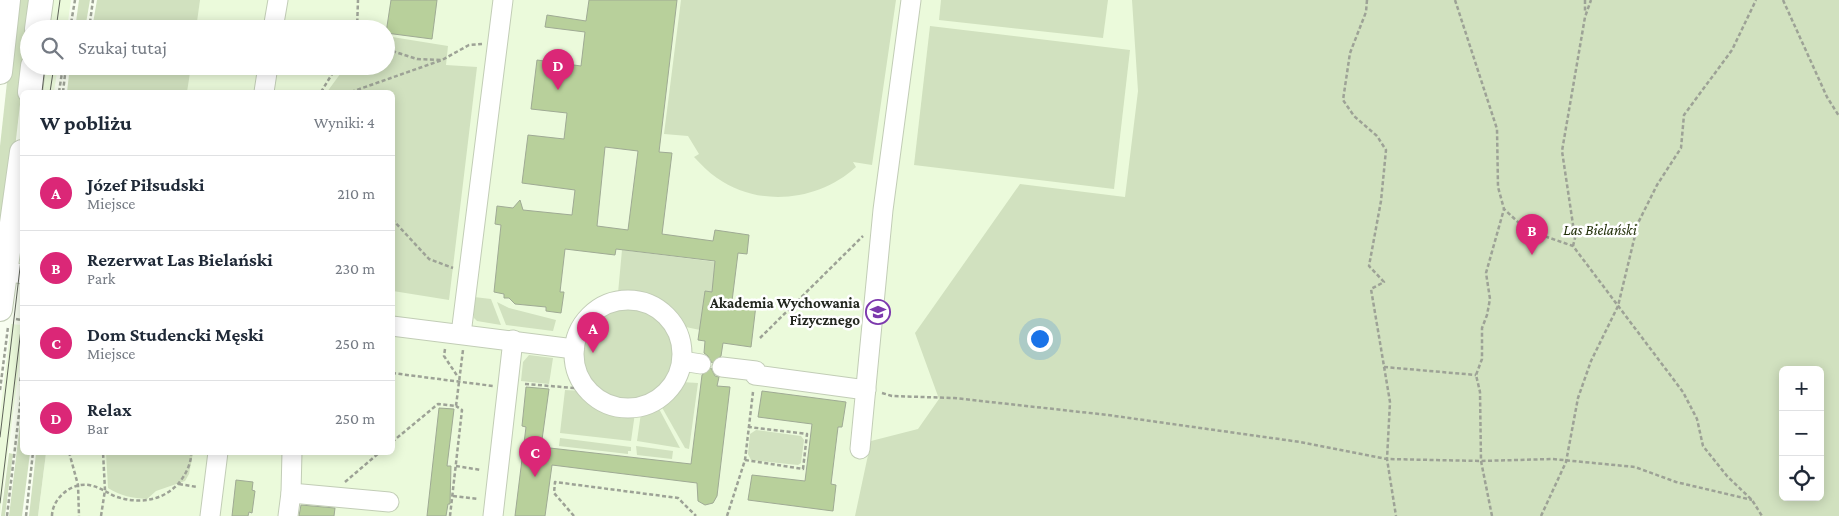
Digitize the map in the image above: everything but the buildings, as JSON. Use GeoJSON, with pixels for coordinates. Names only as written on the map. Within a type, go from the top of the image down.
{"type":"FeatureCollection","features":[{"type":"Feature","properties":{"kind":"main road"},"geometry":{"type":"LineString","coordinates":[[0,72],[8,0]]}},
{"type":"Feature","properties":{"kind":"main road"},"geometry":{"type":"LineString","coordinates":[[38,20],[41,0]]}},
{"type":"Feature","properties":{"kind":"main road"},"geometry":{"type":"LineString","coordinates":[[30,90],[32,75]]}},
{"type":"Feature","properties":{"kind":"main road"},"geometry":{"type":"LineString","coordinates":[[4,316],[20,172]]}},
{"type":"Feature","properties":{"kind":"street"},"geometry":{"type":"LineString","coordinates":[[275,20],[278,0]]}},
{"type":"Feature","properties":{"kind":"street"},"geometry":{"type":"LineString","coordinates":[[458,334],[503,0]]}},
{"type":"Feature","properties":{"kind":"street"},"geometry":{"type":"LineString","coordinates":[[860,449],[883,217],[911,0]]}},
{"type":"Feature","properties":{"kind":"street"},"geometry":{"type":"LineString","coordinates":[[264,90],[267,75]]}},
{"type":"Feature","properties":{"kind":"street"},"geometry":{"type":"LineString","coordinates":[[626,299],[645,302],[662,311],[675,325],[682,344],[682,361],[677,379],[667,392],[654,402],[638,408],[621,408],[605,403],[581,381],[575,365],[574,349],[579,330],[591,314],[607,304],[626,299]]}},
{"type":"Feature","properties":{"kind":"street"},"geometry":{"type":"LineString","coordinates":[[395,326],[574,349]]}},
{"type":"Feature","properties":{"kind":"street"},"geometry":{"type":"LineString","coordinates":[[493,508],[513,385],[513,340]]}},
{"type":"Feature","properties":{"kind":"street"},"geometry":{"type":"LineString","coordinates":[[682,361],[702,364]]}},
{"type":"Feature","properties":{"kind":"street"},"geometry":{"type":"LineString","coordinates":[[722,367],[756,371],[755,375],[866,390]]}},
{"type":"Feature","properties":{"kind":"street"},"geometry":{"type":"LineString","coordinates":[[210,516],[218,455]]}},
{"type":"Feature","properties":{"kind":"street"},"geometry":{"type":"LineString","coordinates":[[288,516],[291,493],[292,455]]}},
{"type":"Feature","properties":{"kind":"street"},"geometry":{"type":"LineString","coordinates":[[291,493],[388,502]]}},
{"type":"Feature","properties":{"kind":"path"},"geometry":{"type":"LineString","coordinates":[[72,20],[75,0]]}},
{"type":"Feature","properties":{"kind":"path"},"geometry":{"type":"LineString","coordinates":[[90,20],[92,0]]}},
{"type":"Feature","properties":{"kind":"path"},"geometry":{"type":"LineString","coordinates":[[357,20],[358,0]]}},
{"type":"Feature","properties":{"kind":"path"},"geometry":{"type":"LineString","coordinates":[[1367,0],[1366,12],[1350,53],[1343,100],[1354,116],[1377,136],[1386,150],[1381,201],[1369,266],[1384,282],[1371,289],[1390,402],[1387,459],[1396,516]]}},
{"type":"Feature","properties":{"kind":"path"},"geometry":{"type":"LineString","coordinates":[[1455,0],[1497,129],[1498,187],[1504,209],[1486,273],[1490,299],[1488,315],[1482,328],[1482,359],[1476,375],[1480,392],[1481,461],[1492,516]]}},
{"type":"Feature","properties":{"kind":"path"},"geometry":{"type":"LineString","coordinates":[[1585,0],[1585,17]]}},
{"type":"Feature","properties":{"kind":"path"},"geometry":{"type":"LineString","coordinates":[[1572,246],[1575,238],[1562,151],[1585,17],[1591,0]]}},
{"type":"Feature","properties":{"kind":"path"},"geometry":{"type":"LineString","coordinates":[[1541,516],[1566,462],[1578,398],[1591,361],[1618,306],[1638,223],[1657,185],[1681,148],[1684,115],[1732,50],[1756,0]]}},
{"type":"Feature","properties":{"kind":"path"},"geometry":{"type":"LineString","coordinates":[[1783,0],[1827,97],[1839,116]]}},
{"type":"Feature","properties":{"kind":"path"},"geometry":{"type":"LineString","coordinates":[[356,90],[442,60],[470,45],[484,43]]}},
{"type":"Feature","properties":{"kind":"path"},"geometry":{"type":"LineString","coordinates":[[395,52],[417,59],[442,60]]}},
{"type":"Feature","properties":{"kind":"path"},"geometry":{"type":"LineString","coordinates":[[59,90],[63,75]]}},
{"type":"Feature","properties":{"kind":"path"},"geometry":{"type":"LineString","coordinates":[[63,90],[64,75]]}},
{"type":"Feature","properties":{"kind":"path"},"geometry":{"type":"LineString","coordinates":[[322,90],[331,75]]}},
{"type":"Feature","properties":{"kind":"path"},"geometry":{"type":"LineString","coordinates":[[1504,209],[1519,223],[1544,236],[1572,246],[1683,392],[1697,419],[1703,446],[1728,476],[1752,500],[1762,516]]}},
{"type":"Feature","properties":{"kind":"path"},"geometry":{"type":"LineString","coordinates":[[760,338],[883,217]]}},
{"type":"Feature","properties":{"kind":"path"},"geometry":{"type":"LineString","coordinates":[[395,222],[428,259],[457,269]]}},
{"type":"Feature","properties":{"kind":"path"},"geometry":{"type":"LineString","coordinates":[[0,390],[4,316]]}},
{"type":"Feature","properties":{"kind":"path"},"geometry":{"type":"LineString","coordinates":[[458,334],[444,356],[459,380]]}},
{"type":"Feature","properties":{"kind":"path"},"geometry":{"type":"LineString","coordinates":[[456,406],[459,380],[458,334]]}},
{"type":"Feature","properties":{"kind":"path"},"geometry":{"type":"LineString","coordinates":[[1384,367],[1476,375]]}},
{"type":"Feature","properties":{"kind":"path"},"geometry":{"type":"LineString","coordinates":[[395,373],[513,385],[588,389]]}},
{"type":"Feature","properties":{"kind":"path"},"geometry":{"type":"LineString","coordinates":[[727,516],[745,460],[755,375]]}},
{"type":"Feature","properties":{"kind":"path"},"geometry":{"type":"LineString","coordinates":[[866,390],[892,396],[954,398],[1137,419],[1300,442],[1387,459],[1552,460],[1635,467],[1676,482],[1752,500]]}},
{"type":"Feature","properties":{"kind":"path"},"geometry":{"type":"LineString","coordinates":[[7,516],[20,404]]}},
{"type":"Feature","properties":{"kind":"path"},"geometry":{"type":"LineString","coordinates":[[395,440],[438,404],[456,406],[462,410],[450,516]]}},
{"type":"Feature","properties":{"kind":"path"},"geometry":{"type":"LineString","coordinates":[[745,460],[803,469],[807,434],[749,427]]}},
{"type":"Feature","properties":{"kind":"path"},"geometry":{"type":"LineString","coordinates":[[26,516],[33,455]]}},
{"type":"Feature","properties":{"kind":"path"},"geometry":{"type":"LineString","coordinates":[[70,455],[78,485],[79,516]]}},
{"type":"Feature","properties":{"kind":"path"},"geometry":{"type":"LineString","coordinates":[[101,516],[105,490],[103,455]]}},
{"type":"Feature","properties":{"kind":"path"},"geometry":{"type":"LineString","coordinates":[[52,516],[57,499],[69,488],[78,485],[86,484],[105,490],[117,497],[147,502],[162,496],[179,484],[185,476],[190,455]]}},
{"type":"Feature","properties":{"kind":"path"},"geometry":{"type":"LineString","coordinates":[[328,496],[376,455]]}},
{"type":"Feature","properties":{"kind":"path"},"geometry":{"type":"LineString","coordinates":[[456,466],[498,472]]}},
{"type":"Feature","properties":{"kind":"path"},"geometry":{"type":"LineString","coordinates":[[574,516],[554,494],[554,482],[678,498],[696,516]]}},
{"type":"Feature","properties":{"kind":"path"},"geometry":{"type":"LineString","coordinates":[[179,484],[202,488]]}},
{"type":"Feature","properties":{"kind":"path"},"geometry":{"type":"LineString","coordinates":[[452,496],[493,508]]}},
{"type":"Feature","properties":{"kind":"shaded area"},"geometry":{"type":"Polygon","coordinates":[[[50,0],[71,0],[68,20],[47,20],[50,0]]]}},
{"type":"Feature","properties":{"kind":"shaded area","name":"Akademia Wychowania Fizycznego"},"geometry":{"type":"Polygon","coordinates":[[[100,0],[1351,0],[927,516],[38,516],[46,455],[395,455],[395,90],[89,90],[91,75],[395,75],[395,20],[98,20],[100,0]]]}},
{"type":"Feature","properties":{"kind":"shaded area"},"geometry":{"type":"Polygon","coordinates":[[[41,75],[57,75],[54,90],[39,90],[41,75]]]}},
{"type":"Feature","properties":{"kind":"shaded area"},"geometry":{"type":"Polygon","coordinates":[[[11,324],[20,325],[20,359],[0,516],[0,414],[11,324]]]}},
{"type":"Feature","properties":{"kind":"green space"},"geometry":{"type":"Polygon","coordinates":[[[16,0],[32,0],[30,20],[20,20],[20,75],[23,75],[22,90],[20,90],[12,174],[0,243],[0,146],[16,0]]]}},
{"type":"Feature","properties":{"kind":"green space"},"geometry":{"type":"Polygon","coordinates":[[[79,0],[90,0],[87,20],[76,20],[79,0]]]}},
{"type":"Feature","properties":{"kind":"green space"},"geometry":{"type":"Polygon","coordinates":[[[97,0],[200,0],[197,20],[94,20],[97,0]]]}},
{"type":"Feature","properties":{"kind":"green space"},"geometry":{"type":"Polygon","coordinates":[[[681,0],[896,0],[872,165],[853,162],[856,167],[825,187],[788,197],[770,197],[751,194],[734,188],[717,178],[694,157],[699,154],[688,136],[664,134],[681,0]]]}},
{"type":"Feature","properties":{"kind":"green space"},"geometry":{"type":"Polygon","coordinates":[[[941,0],[1108,0],[1103,38],[939,20],[941,0]]]}},
{"type":"Feature","properties":{"kind":"green space","name":"Las Bielański"},"geometry":{"type":"Polygon","coordinates":[[[1132,0],[1839,0],[1839,516],[855,516],[871,441],[918,429],[939,399],[915,333],[1020,184],[1125,197],[1138,91],[1132,0]]]}},
{"type":"Feature","properties":{"kind":"green space"},"geometry":{"type":"Polygon","coordinates":[[[930,26],[1130,50],[1114,189],[914,165],[930,26]]]}},
{"type":"Feature","properties":{"kind":"green space"},"geometry":{"type":"Polygon","coordinates":[[[395,37],[448,46],[446,65],[477,67],[449,300],[395,291],[395,90],[328,90],[339,75],[395,75],[395,37]]]}},
{"type":"Feature","properties":{"kind":"green space"},"geometry":{"type":"Polygon","coordinates":[[[69,75],[190,75],[187,90],[67,90],[69,75]]]}},
{"type":"Feature","properties":{"kind":"green space"},"geometry":{"type":"Polygon","coordinates":[[[622,250],[716,262],[712,293],[705,292],[700,330],[681,326],[669,311],[654,300],[637,294],[618,293],[622,250]]]}},
{"type":"Feature","properties":{"kind":"green space"},"geometry":{"type":"Polygon","coordinates":[[[474,297],[491,299],[501,325],[477,321],[474,318],[474,297]]]}},
{"type":"Feature","properties":{"kind":"green space"},"geometry":{"type":"Polygon","coordinates":[[[497,302],[509,308],[556,320],[553,331],[506,325],[497,302]]]}},
{"type":"Feature","properties":{"kind":"green space"},"geometry":{"type":"Polygon","coordinates":[[[629,305],[647,309],[663,319],[673,335],[677,353],[673,371],[663,387],[647,397],[629,401],[611,397],[595,387],[585,371],[581,353],[585,335],[595,319],[611,309],[629,305]]]}},
{"type":"Feature","properties":{"kind":"green space"},"geometry":{"type":"Polygon","coordinates":[[[529,355],[553,358],[549,384],[521,381],[523,362],[529,355]]]}},
{"type":"Feature","properties":{"kind":"green space"},"geometry":{"type":"Polygon","coordinates":[[[681,382],[698,383],[689,449],[685,448],[660,404],[681,382]]]}},
{"type":"Feature","properties":{"kind":"green space"},"geometry":{"type":"Polygon","coordinates":[[[565,390],[582,391],[606,408],[620,412],[635,413],[631,441],[560,433],[565,390]]]}},
{"type":"Feature","properties":{"kind":"green space"},"geometry":{"type":"Polygon","coordinates":[[[657,405],[680,448],[637,441],[641,413],[657,405]]]}},
{"type":"Feature","properties":{"kind":"green space"},"geometry":{"type":"Polygon","coordinates":[[[20,424],[20,455],[30,455],[22,516],[9,516],[20,424]]]}},
{"type":"Feature","properties":{"kind":"green space"},"geometry":{"type":"Polygon","coordinates":[[[756,430],[801,436],[804,440],[801,463],[798,465],[751,460],[748,454],[750,434],[756,430]]]}},
{"type":"Feature","properties":{"kind":"green space"},"geometry":{"type":"Polygon","coordinates":[[[560,438],[631,447],[631,451],[628,451],[628,454],[559,446],[560,438]]]}},
{"type":"Feature","properties":{"kind":"green space"},"geometry":{"type":"Polygon","coordinates":[[[636,446],[673,451],[672,459],[637,455],[636,446]]]}},
{"type":"Feature","properties":{"kind":"green space"},"geometry":{"type":"Polygon","coordinates":[[[9,453],[13,454],[5,516],[1,516],[9,453]]]}},
{"type":"Feature","properties":{"kind":"green space"},"geometry":{"type":"Polygon","coordinates":[[[36,455],[46,455],[38,516],[29,516],[36,455]]]}},
{"type":"Feature","properties":{"kind":"green space"},"geometry":{"type":"Polygon","coordinates":[[[106,455],[193,455],[189,474],[185,481],[156,491],[147,499],[127,496],[108,488],[106,455]]]}},
{"type":"Feature","properties":{"kind":"tram line"},"geometry":{"type":"LineString","coordinates":[[57,20],[60,0]]}},
{"type":"Feature","properties":{"kind":"tram line"},"geometry":{"type":"LineString","coordinates":[[42,90],[44,75]]}},
{"type":"Feature","properties":{"kind":"tram line"},"geometry":{"type":"LineString","coordinates":[[50,90],[53,75]]}},
{"type":"Feature","properties":{"kind":"tram line"},"geometry":{"type":"LineString","coordinates":[[0,437],[20,268]]}},
{"type":"Feature","properties":{"kind":"tram line"},"geometry":{"type":"LineString","coordinates":[[0,503],[20,338]]}},
{"type":"Feature","properties":{"kind":"place","name":"Relax"},"geometry":{"type":"Point","coordinates":[558,90]}},
{"type":"Feature","properties":{"kind":"place","name":"Rezerwat Las Bielański"},"geometry":{"type":"Point","coordinates":[1532,255]}},
{"type":"Feature","properties":{"kind":"place","name":"Akademia Wychowania Fizycznego"},"geometry":{"type":"Point","coordinates":[878,312]}},
{"type":"Feature","properties":{"kind":"place","name":"Józef Piłsudski"},"geometry":{"type":"Point","coordinates":[593,353]}},
{"type":"Feature","properties":{"kind":"place","name":"Dom Studencki Męski"},"geometry":{"type":"Point","coordinates":[535,477]}}]}
